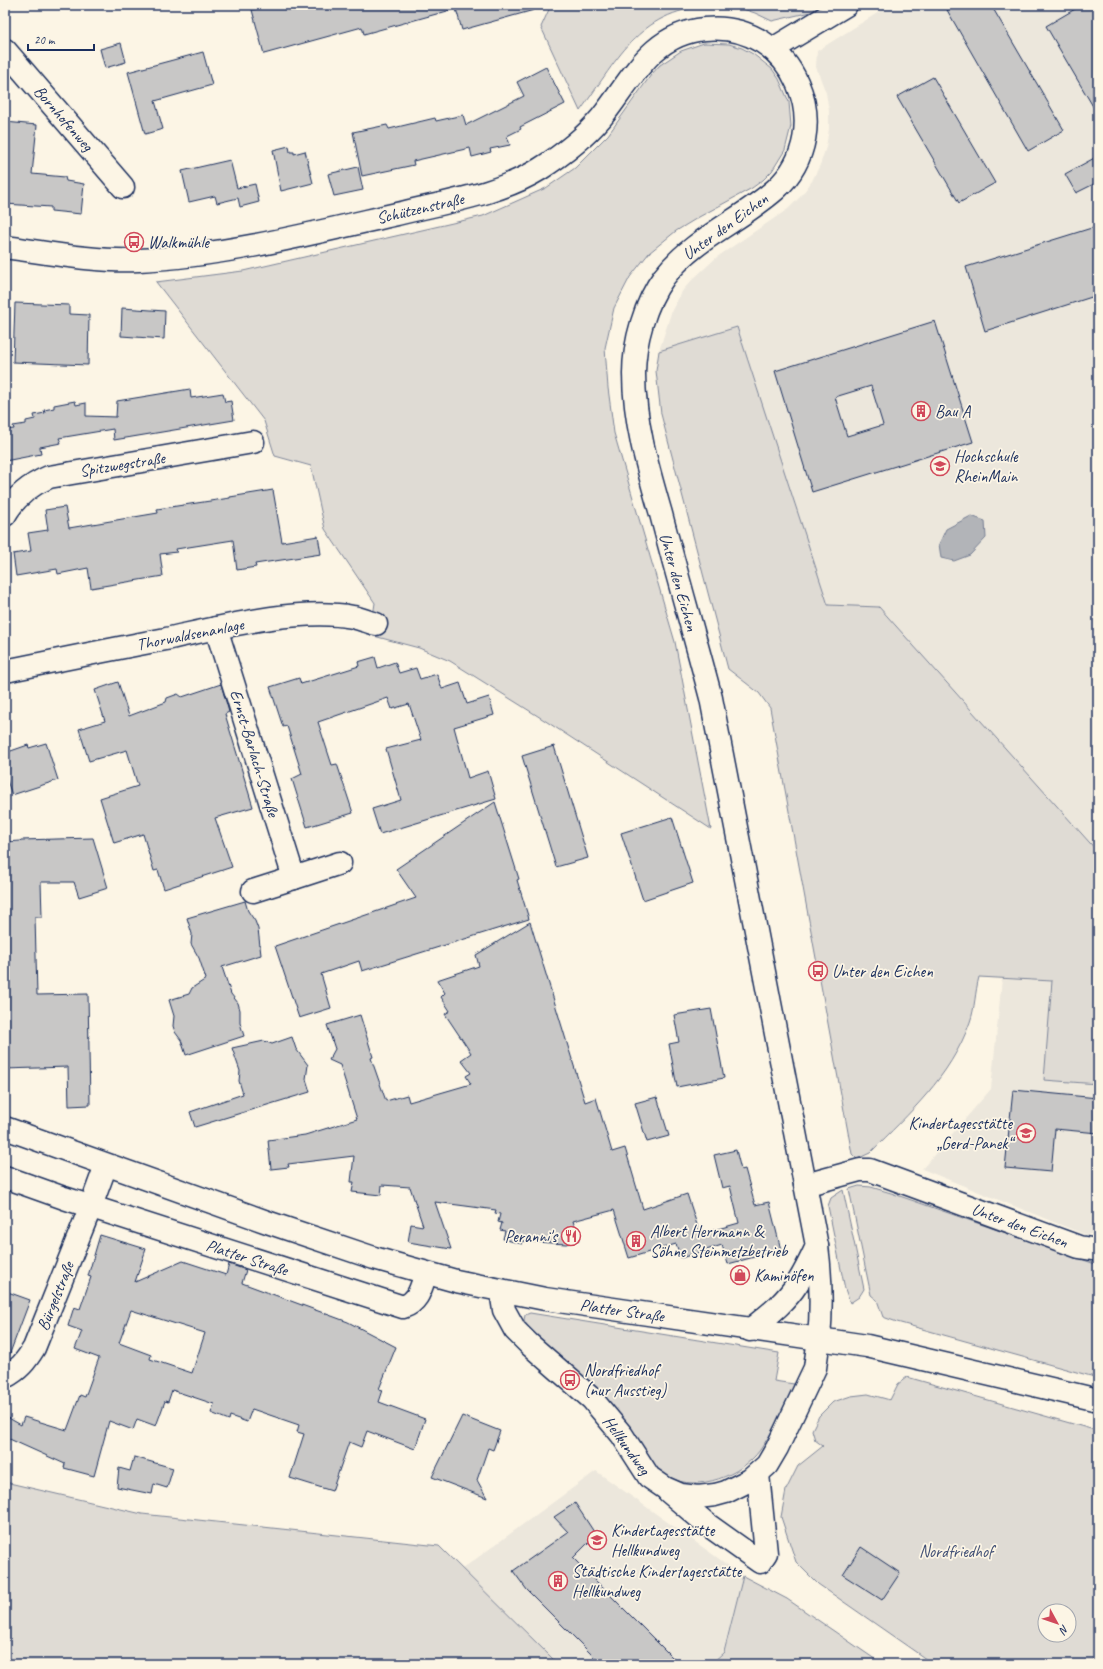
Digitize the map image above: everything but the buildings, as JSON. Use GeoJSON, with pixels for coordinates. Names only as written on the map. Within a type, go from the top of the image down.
{"type":"FeatureCollection","features":[{"type":"Feature","properties":{"kind":"main road"},"geometry":{"type":"LineString","coordinates":[[773,49],[846,5]]}},
{"type":"Feature","properties":{"kind":"main road","name":"Schützenstraße"},"geometry":{"type":"LineString","coordinates":[[5,247],[106,260],[137,260],[172,257],[312,234],[477,195],[518,181],[539,169],[574,145],[599,120],[650,54],[674,37],[688,32],[718,28],[747,34],[773,49]]}},
{"type":"Feature","properties":{"kind":"main road","name":"Unter den Eichen"},"geometry":{"type":"LineString","coordinates":[[773,49],[792,71],[803,98],[806,128],[804,142],[799,156],[792,169],[773,191],[687,252],[665,276],[651,301],[642,324],[636,347],[634,371],[635,392],[641,436],[686,610],[711,698],[817,1246],[822,1291],[819,1338]]}},
{"type":"Feature","properties":{"kind":"main road","name":"Bornhofenweg"},"geometry":{"type":"LineString","coordinates":[[5,50],[123,187]]}},
{"type":"Feature","properties":{"kind":"main road","name":"Spitzwegstraße"},"geometry":{"type":"LineString","coordinates":[[5,515],[13,503],[26,489],[49,477],[253,442]]}},
{"type":"Feature","properties":{"kind":"main road","name":"Thorwaldsenanlage"},"geometry":{"type":"LineString","coordinates":[[5,671],[216,628],[273,619],[308,615],[352,617],[376,624]]}},
{"type":"Feature","properties":{"kind":"main road","name":"Ernst-Barlach-Straße"},"geometry":{"type":"LineString","coordinates":[[216,628],[294,878]]}},
{"type":"Feature","properties":{"kind":"main road"},"geometry":{"type":"LineString","coordinates":[[253,891],[340,863]]}},
{"type":"Feature","properties":{"kind":"main road","name":"Platter Straße"},"geometry":{"type":"LineString","coordinates":[[5,1128],[277,1226],[374,1258],[426,1273],[501,1291],[579,1305],[682,1318],[750,1330],[819,1338],[867,1346],[1098,1400]]}},
{"type":"Feature","properties":{"kind":"main road"},"geometry":{"type":"LineString","coordinates":[[5,1177],[91,1206],[106,1164]]}},
{"type":"Feature","properties":{"kind":"main road","name":"Unter den Eichen"},"geometry":{"type":"LineString","coordinates":[[805,1185],[860,1170],[870,1170],[1079,1246],[1098,1250]]}},
{"type":"Feature","properties":{"kind":"main road","name":"Platter Straße"},"geometry":{"type":"LineString","coordinates":[[91,1206],[403,1308],[412,1304],[418,1296],[426,1273]]}},
{"type":"Feature","properties":{"kind":"main road","name":"Bürgelstraße"},"geometry":{"type":"LineString","coordinates":[[5,1377],[17,1370],[27,1360],[34,1348],[91,1206]]}},
{"type":"Feature","properties":{"kind":"main road"},"geometry":{"type":"LineString","coordinates":[[750,1330],[790,1294],[802,1276],[817,1246]]}},
{"type":"Feature","properties":{"kind":"main road","name":"Hellkundweg"},"geometry":{"type":"LineString","coordinates":[[501,1291],[504,1310],[515,1330],[592,1400],[622,1435],[649,1477],[665,1488],[708,1525],[760,1562],[766,1553],[758,1474]]}},
{"type":"Feature","properties":{"kind":"main road","name":"Hellkundweg"},"geometry":{"type":"LineString","coordinates":[[665,1488],[681,1495],[698,1497],[715,1495],[740,1485],[758,1474],[775,1453],[802,1399],[815,1368],[819,1338]]}},
{"type":"Feature","properties":{"kind":"shaded area","name":"Hochschule RheinMain"},"geometry":{"type":"Polygon","coordinates":[[[890,5],[1098,5],[1098,852],[879,607],[828,605],[737,327],[659,351],[672,310],[683,290],[717,257],[788,209],[801,196],[812,181],[820,165],[826,147],[829,129],[829,111],[826,93],[816,67],[817,51],[890,5]]]}},
{"type":"Feature","properties":{"kind":"shaded area"},"geometry":{"type":"Polygon","coordinates":[[[971,516],[985,521],[986,538],[970,555],[954,561],[941,558],[939,544],[946,529],[971,516]]]}},
{"type":"Feature","properties":{"kind":"shaded area","name":"Kindertagesstätte „Gerd-Panek“"},"geometry":{"type":"Polygon","coordinates":[[[1002,978],[1055,981],[1044,1080],[1098,1084],[1098,1232],[1086,1235],[922,1169],[991,1089],[1002,978]]]}},
{"type":"Feature","properties":{"kind":"shaded area","name":"Kindertagesstätte Hellkundweg"},"geometry":{"type":"Polygon","coordinates":[[[596,1471],[743,1576],[723,1652],[711,1664],[558,1664],[462,1569],[596,1471]]]}},
{"type":"Feature","properties":{"kind":"green space"},"geometry":{"type":"Polygon","coordinates":[[[551,5],[717,5],[690,8],[668,15],[650,26],[635,38],[621,54],[580,111],[541,27],[551,5]]]}},
{"type":"Feature","properties":{"kind":"green space"},"geometry":{"type":"Polygon","coordinates":[[[719,5],[821,5],[811,12],[772,21],[737,7],[719,5]]]}},
{"type":"Feature","properties":{"kind":"green space"},"geometry":{"type":"Polygon","coordinates":[[[704,43],[729,44],[742,48],[753,54],[772,69],[779,79],[789,102],[791,126],[785,150],[772,171],[763,180],[752,188],[676,231],[649,253],[630,277],[614,308],[605,348],[608,388],[614,433],[675,642],[711,829],[541,718],[450,661],[419,648],[370,635],[375,603],[325,529],[311,466],[275,456],[264,421],[156,282],[243,271],[483,216],[546,188],[575,168],[608,135],[651,75],[660,65],[681,51],[704,43]]]}},
{"type":"Feature","properties":{"kind":"green space"},"geometry":{"type":"Polygon","coordinates":[[[737,327],[828,605],[879,607],[1098,852],[1098,1084],[1044,1080],[1052,981],[979,977],[970,1022],[962,1042],[952,1060],[928,1093],[914,1108],[870,1153],[857,1159],[852,1154],[770,708],[759,693],[728,669],[661,414],[656,371],[659,351],[737,327]]]}},
{"type":"Feature","properties":{"kind":"green space"},"geometry":{"type":"Polygon","coordinates":[[[859,1186],[871,1187],[891,1193],[1098,1265],[1098,1378],[883,1317],[877,1300],[871,1295],[849,1189],[859,1186]]]}},
{"type":"Feature","properties":{"kind":"green space"},"geometry":{"type":"Polygon","coordinates":[[[843,1190],[864,1289],[859,1297],[850,1303],[845,1289],[828,1206],[831,1198],[843,1190]]]}},
{"type":"Feature","properties":{"kind":"green space"},"geometry":{"type":"Polygon","coordinates":[[[530,1313],[779,1353],[774,1381],[794,1384],[793,1391],[765,1443],[752,1459],[742,1467],[719,1479],[706,1482],[693,1483],[680,1481],[665,1475],[658,1469],[644,1451],[528,1328],[524,1320],[525,1315],[530,1313]]]}},
{"type":"Feature","properties":{"kind":"green space","name":"Nordfriedhof"},"geometry":{"type":"Polygon","coordinates":[[[907,1377],[1098,1431],[1098,1664],[933,1664],[818,1584],[796,1562],[781,1517],[786,1490],[798,1466],[823,1446],[815,1440],[812,1430],[819,1416],[833,1402],[851,1396],[868,1394],[890,1400],[898,1384],[907,1377]]]}},
{"type":"Feature","properties":{"kind":"green space"},"geometry":{"type":"Polygon","coordinates":[[[5,1482],[142,1514],[439,1546],[558,1664],[5,1664],[5,1482]]]}},
{"type":"Feature","properties":{"kind":"green space"},"geometry":{"type":"Polygon","coordinates":[[[743,1576],[787,1599],[882,1664],[711,1664],[724,1652],[743,1576]]]}},
{"type":"Feature","properties":{"kind":"place","name":"Walkmühle"},"geometry":{"type":"Point","coordinates":[134,242]}},
{"type":"Feature","properties":{"kind":"place","name":"Bau A"},"geometry":{"type":"Point","coordinates":[921,411]}},
{"type":"Feature","properties":{"kind":"place","name":"Hochschule RheinMain"},"geometry":{"type":"Point","coordinates":[940,466]}},
{"type":"Feature","properties":{"kind":"place","name":"Unter den Eichen"},"geometry":{"type":"Point","coordinates":[818,971]}},
{"type":"Feature","properties":{"kind":"place","name":"Kindertagesstätte „Gerd-Panek“"},"geometry":{"type":"Point","coordinates":[1026,1133]}},
{"type":"Feature","properties":{"kind":"place","name":"Peranni's"},"geometry":{"type":"Point","coordinates":[571,1236]}},
{"type":"Feature","properties":{"kind":"place","name":"Albert Herrmann & Söhne Steinmetzbetrieb"},"geometry":{"type":"Point","coordinates":[636,1241]}},
{"type":"Feature","properties":{"kind":"place","name":"Kaminöfen"},"geometry":{"type":"Point","coordinates":[740,1275]}},
{"type":"Feature","properties":{"kind":"place","name":"Nordfriedhof (nur Ausstieg)"},"geometry":{"type":"Point","coordinates":[570,1380]}},
{"type":"Feature","properties":{"kind":"place","name":"Kindertagesstätte Hellkundweg"},"geometry":{"type":"Point","coordinates":[597,1540]}},
{"type":"Feature","properties":{"kind":"place","name":"Städtische Kindertagesstätte Hellkundweg"},"geometry":{"type":"Point","coordinates":[558,1581]}}]}
